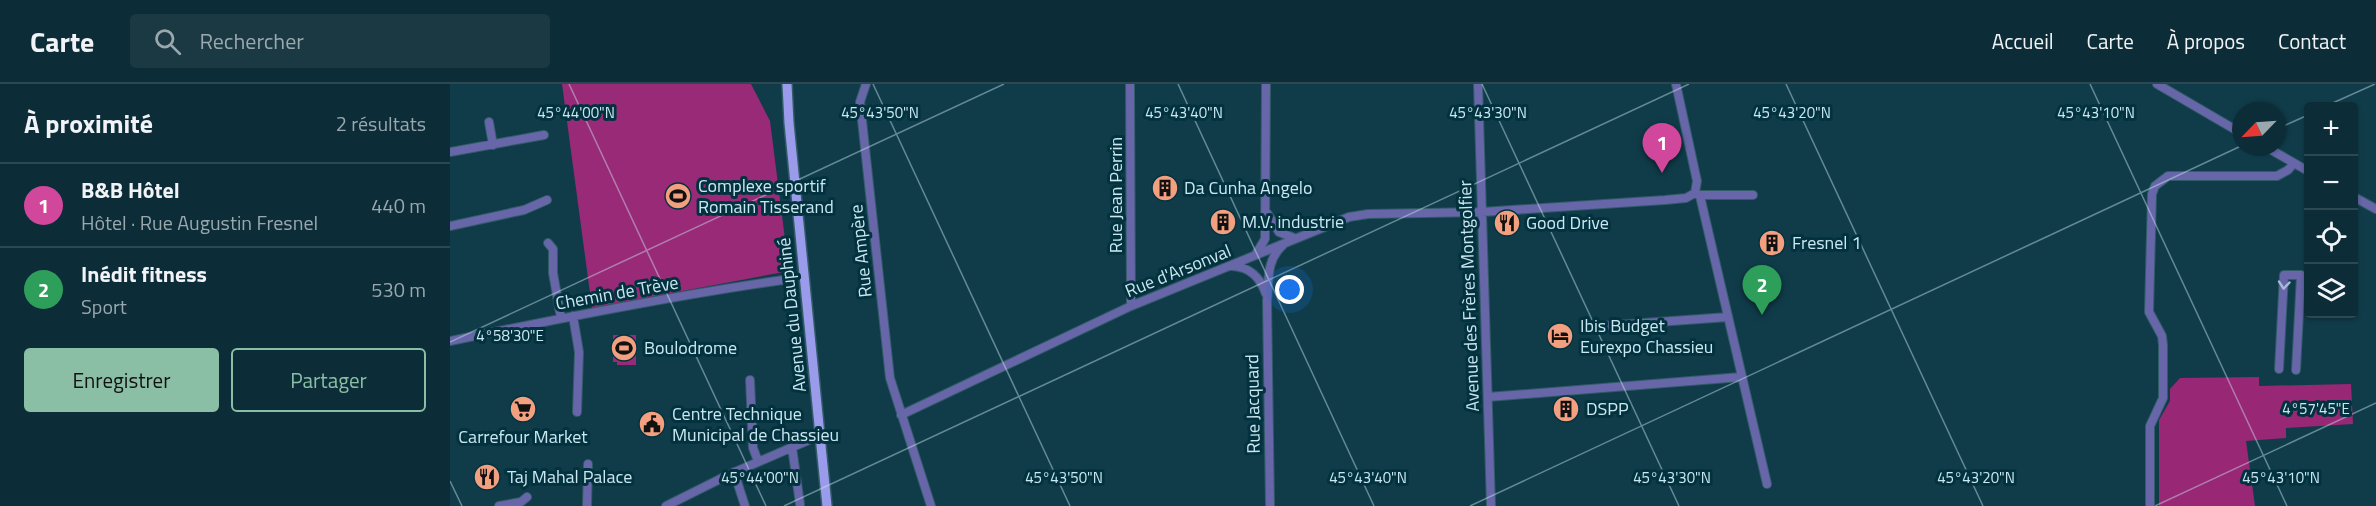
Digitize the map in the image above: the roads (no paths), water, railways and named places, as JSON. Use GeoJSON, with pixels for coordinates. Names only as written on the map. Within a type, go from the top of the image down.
{"type":"FeatureCollection","features":[{"type":"Feature","properties":{"kind":"main road","name":"Avenue du Dauphiné"},"geometry":{"type":"LineString","coordinates":[[787,84],[827,506]]}},
{"type":"Feature","properties":{"kind":"street","name":"Rue Ampère"},"geometry":{"type":"LineString","coordinates":[[866,84],[860,102],[888,366],[931,506]]}},
{"type":"Feature","properties":{"kind":"street","name":"Rue Jean Perrin"},"geometry":{"type":"LineString","coordinates":[[1130,84],[1131,306]]}},
{"type":"Feature","properties":{"kind":"street"},"geometry":{"type":"LineString","coordinates":[[1253,256],[1264,242],[1266,84]]}},
{"type":"Feature","properties":{"kind":"street","name":"Avenue des Frères Montgolfier"},"geometry":{"type":"LineString","coordinates":[[1478,84],[1491,506]]}},
{"type":"Feature","properties":{"kind":"street"},"geometry":{"type":"LineString","coordinates":[[1676,84],[1697,181],[1697,195],[1767,484]]}},
{"type":"Feature","properties":{"kind":"street"},"geometry":{"type":"LineString","coordinates":[[2157,84],[2232,128]]}},
{"type":"Feature","properties":{"kind":"street"},"geometry":{"type":"LineString","coordinates":[[489,122],[493,145]]}},
{"type":"Feature","properties":{"kind":"street"},"geometry":{"type":"LineString","coordinates":[[450,152],[544,135]]}},
{"type":"Feature","properties":{"kind":"street"},"geometry":{"type":"LineString","coordinates":[[2282,156],[2304,169]]}},
{"type":"Feature","properties":{"kind":"street"},"geometry":{"type":"LineString","coordinates":[[2150,506],[2150,426],[2163,398],[2162,336],[2149,312],[2152,194],[2160,181],[2168,176],[2277,176],[2288,170],[2294,163]]}},
{"type":"Feature","properties":{"kind":"street","name":"Rue d'Arsonval"},"geometry":{"type":"LineString","coordinates":[[901,414],[1131,306],[1349,217],[1368,214],[1482,212],[1686,198],[1697,195],[1753,195]]}},
{"type":"Feature","properties":{"kind":"street"},"geometry":{"type":"LineString","coordinates":[[2358,199],[2376,209]]}},
{"type":"Feature","properties":{"kind":"street"},"geometry":{"type":"LineString","coordinates":[[450,226],[524,210],[547,200]]}},
{"type":"Feature","properties":{"kind":"street"},"geometry":{"type":"LineString","coordinates":[[1266,209],[1279,232],[1296,238]]}},
{"type":"Feature","properties":{"kind":"street","name":"Rue Jacquard"},"geometry":{"type":"LineString","coordinates":[[1270,506],[1267,301],[1270,263],[1277,250],[1287,242]]}},
{"type":"Feature","properties":{"kind":"street"},"geometry":{"type":"LineString","coordinates":[[548,243],[553,249],[553,273],[561,318]]}},
{"type":"Feature","properties":{"kind":"street","name":"Rue Jacquard"},"geometry":{"type":"LineString","coordinates":[[1231,266],[1245,269],[1258,277],[1265,290],[1267,301]]}},
{"type":"Feature","properties":{"kind":"street"},"geometry":{"type":"LineString","coordinates":[[2279,369],[2284,275],[2301,276],[2296,370]]}},
{"type":"Feature","properties":{"kind":"street","name":"Chemin de Trève"},"geometry":{"type":"LineString","coordinates":[[450,341],[730,287],[790,279]]}},
{"type":"Feature","properties":{"kind":"street"},"geometry":{"type":"LineString","coordinates":[[573,316],[579,352],[577,412]]}},
{"type":"Feature","properties":{"kind":"street"},"geometry":{"type":"LineString","coordinates":[[1588,327],[1728,317]]}},
{"type":"Feature","properties":{"kind":"street"},"geometry":{"type":"LineString","coordinates":[[1488,397],[1741,377]]}},
{"type":"Feature","properties":{"kind":"street"},"geometry":{"type":"LineString","coordinates":[[750,380],[753,448],[758,461]]}},
{"type":"Feature","properties":{"kind":"street"},"geometry":{"type":"LineString","coordinates":[[666,506],[734,472],[809,440]]}},
{"type":"Feature","properties":{"kind":"street"},"geometry":{"type":"LineString","coordinates":[[792,447],[800,504]]}},
{"type":"Feature","properties":{"kind":"street"},"geometry":{"type":"LineString","coordinates":[[587,506],[588,464]]}},
{"type":"Feature","properties":{"kind":"street"},"geometry":{"type":"LineString","coordinates":[[734,472],[745,506]]}},
{"type":"Feature","properties":{"kind":"street"},"geometry":{"type":"LineString","coordinates":[[499,506],[521,502],[526,497]]}},
{"type":"Feature","properties":{"kind":"place","name":"B&B Hôtel"},"geometry":{"type":"Point","coordinates":[1662,173]}},
{"type":"Feature","properties":{"kind":"place","name":"Da Cunha Angelo"},"geometry":{"type":"Point","coordinates":[1165,188]}},
{"type":"Feature","properties":{"kind":"place","name":"Complexe sportif Romain Tisserand"},"geometry":{"type":"Point","coordinates":[678,196]}},
{"type":"Feature","properties":{"kind":"place","name":"M.V. industrie"},"geometry":{"type":"Point","coordinates":[1223,222]}},
{"type":"Feature","properties":{"kind":"place","name":"Good Drive"},"geometry":{"type":"Point","coordinates":[1507,223]}},
{"type":"Feature","properties":{"kind":"place","name":"Fresnel 1"},"geometry":{"type":"Point","coordinates":[1772,243]}},
{"type":"Feature","properties":{"kind":"place","name":"Inédit fitness"},"geometry":{"type":"Point","coordinates":[1762,315]}},
{"type":"Feature","properties":{"kind":"place","name":"Ibis Budget Eurexpo Chassieu"},"geometry":{"type":"Point","coordinates":[1560,336]}},
{"type":"Feature","properties":{"kind":"place","name":"Boulodrome"},"geometry":{"type":"Point","coordinates":[624,348]}},
{"type":"Feature","properties":{"kind":"place","name":"Carrefour Market"},"geometry":{"type":"Point","coordinates":[523,409]}},
{"type":"Feature","properties":{"kind":"place","name":"DSPP"},"geometry":{"type":"Point","coordinates":[1566,409]}},
{"type":"Feature","properties":{"kind":"place","name":"Centre Technique Municipal de Chassieu"},"geometry":{"type":"Point","coordinates":[652,424]}},
{"type":"Feature","properties":{"kind":"place","name":"Taj Mahal Palace"},"geometry":{"type":"Point","coordinates":[487,477]}}]}
